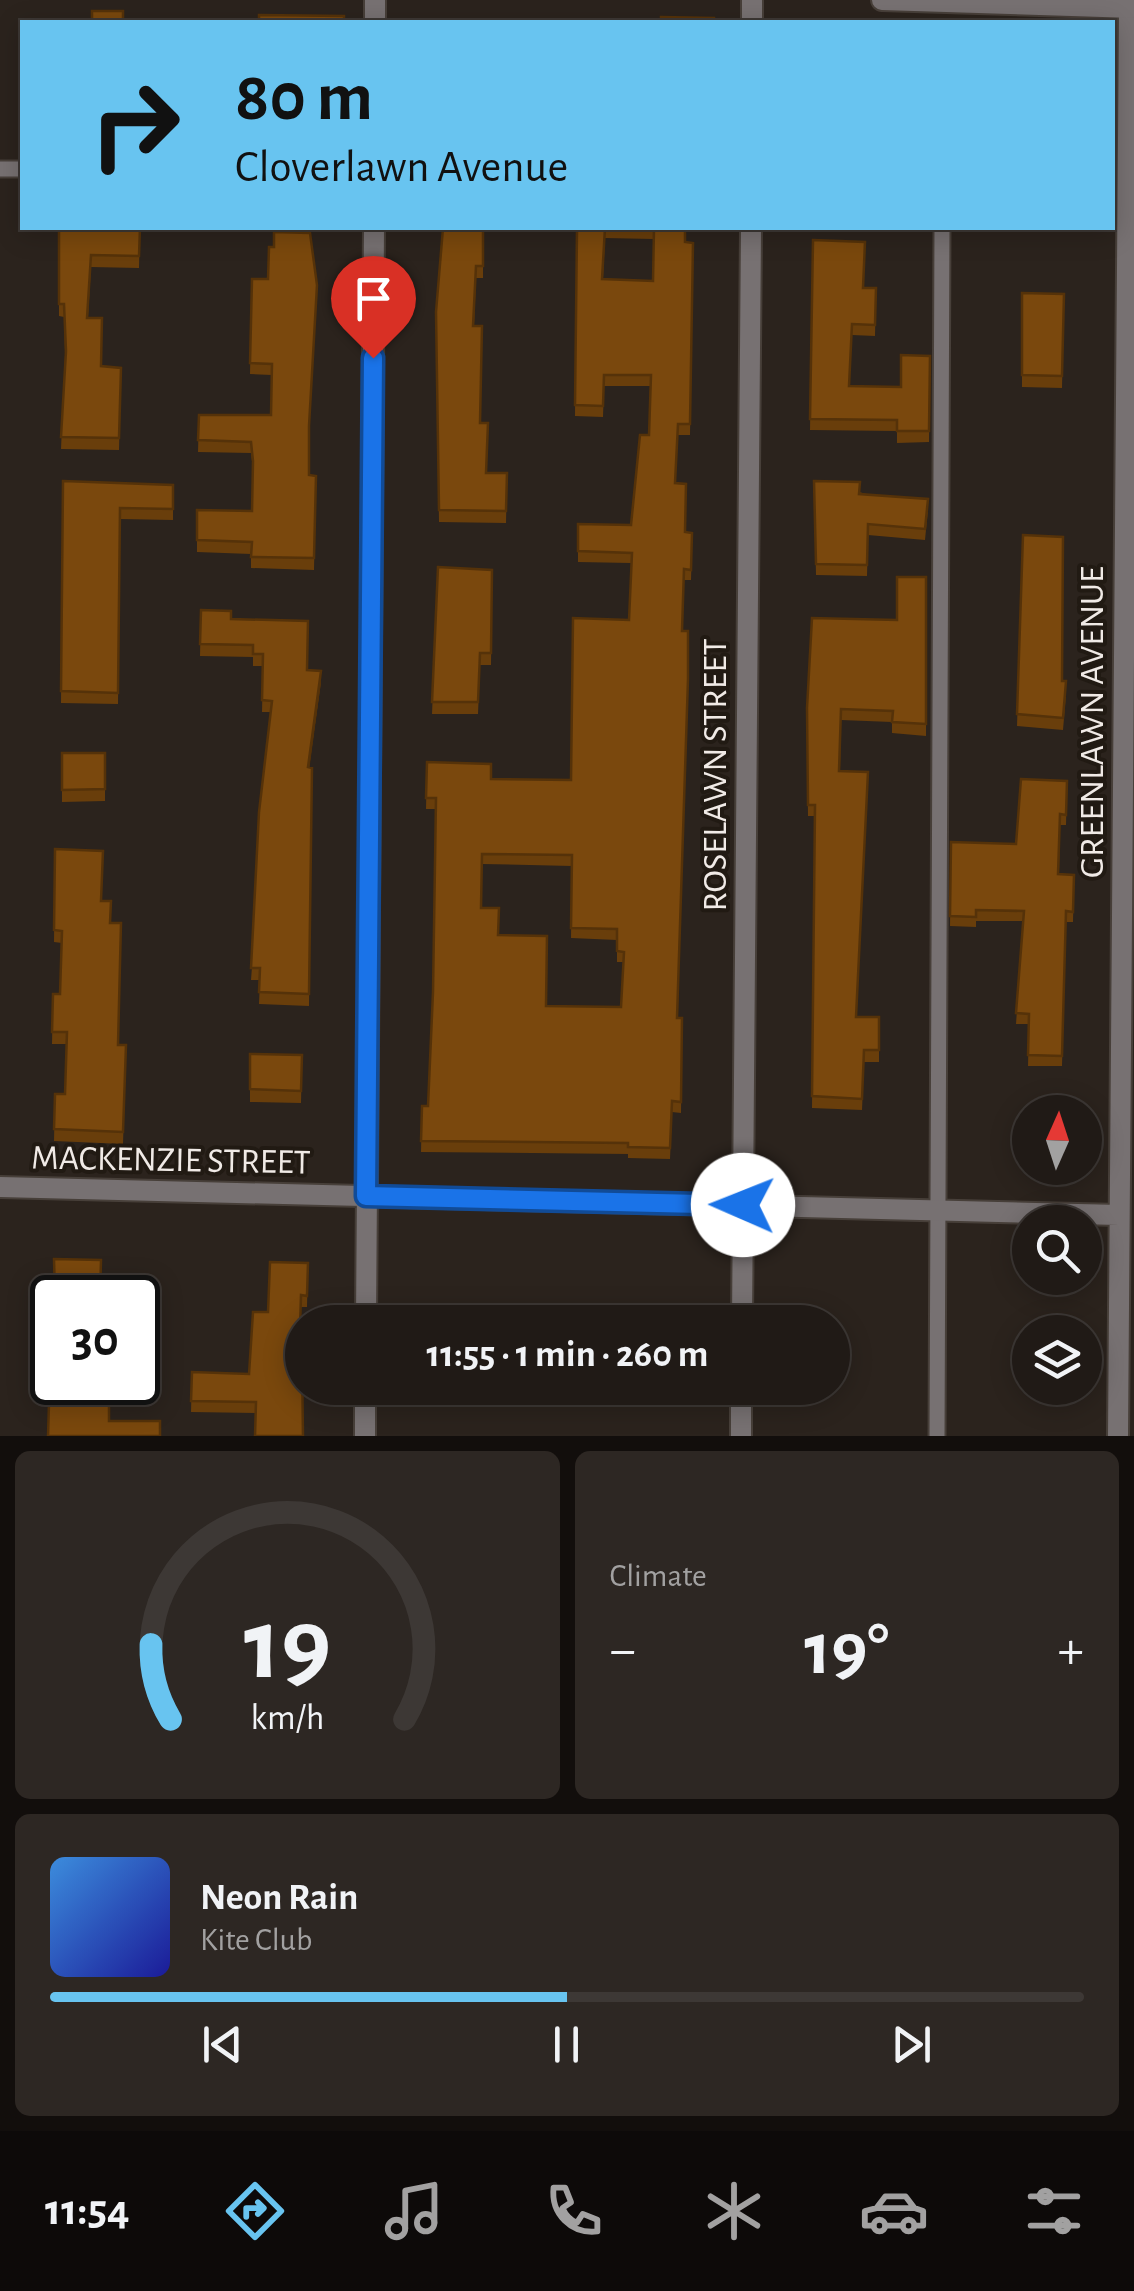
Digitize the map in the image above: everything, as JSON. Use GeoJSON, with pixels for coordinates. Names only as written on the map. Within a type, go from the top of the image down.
{"type":"FeatureCollection","features":[{"type":"Feature","properties":{"kind":"street"},"geometry":{"type":"LineString","coordinates":[[882,0],[1132,8]]}},
{"type":"Feature","properties":{"kind":"street","name":"GREENLAWN AVENUE"},"geometry":{"type":"LineString","coordinates":[[1118,1436],[1120,196],[1132,8]]}},
{"type":"Feature","properties":{"kind":"street"},"geometry":{"type":"LineString","coordinates":[[366,1305],[374,230]]}},
{"type":"Feature","properties":{"kind":"street","name":"ROSELAWN STREET"},"geometry":{"type":"LineString","coordinates":[[742,1305],[750,230]]}},
{"type":"Feature","properties":{"kind":"street","name":"MACKENZIE STREET"},"geometry":{"type":"LineString","coordinates":[[0,1187],[1120,1215]]}},
{"type":"Feature","properties":{"kind":"street"},"geometry":{"type":"LineString","coordinates":[[365,1405],[365,1436]]}},
{"type":"Feature","properties":{"kind":"street"},"geometry":{"type":"LineString","coordinates":[[741,1436],[742,1405]]}},
{"type":"Feature","properties":{"kind":"lane"},"geometry":{"type":"LineString","coordinates":[[937,1436],[942,230]]}},
{"type":"Feature","properties":{"kind":"building"},"geometry":{"type":"Polygon","coordinates":[[[92,11],[123,11],[123,20],[92,20],[92,11]]]}},
{"type":"Feature","properties":{"kind":"building"},"geometry":{"type":"Polygon","coordinates":[[[259,15],[344,16],[344,20],[259,20],[259,15]]]}},
{"type":"Feature","properties":{"kind":"building"},"geometry":{"type":"Polygon","coordinates":[[[661,17],[714,18],[714,20],[661,17]]]}},
{"type":"Feature","properties":{"kind":"building"},"geometry":{"type":"Polygon","coordinates":[[[59,230],[140,230],[139,256],[91,255],[87,318],[102,318],[101,366],[121,368],[119,438],[61,437],[66,351],[64,304],[59,304],[59,230]]]}},
{"type":"Feature","properties":{"kind":"building"},"geometry":{"type":"Polygon","coordinates":[[[443,230],[483,230],[483,266],[476,266],[473,326],[482,326],[480,423],[488,423],[486,473],[507,473],[506,511],[439,510],[436,312],[443,230]]]}},
{"type":"Feature","properties":{"kind":"building"},"geometry":{"type":"Polygon","coordinates":[[[577,230],[605,230],[602,279],[653,281],[654,230],[685,230],[685,242],[693,243],[690,424],[678,424],[675,483],[686,484],[685,532],[692,533],[691,570],[684,569],[682,631],[688,631],[688,679],[677,1018],[682,1018],[681,1102],[672,1101],[670,1148],[628,1147],[628,1143],[421,1141],[422,1106],[428,1106],[433,992],[436,798],[426,798],[427,762],[491,764],[491,779],[571,780],[573,618],[629,620],[632,553],[578,551],[578,524],[631,525],[640,435],[649,435],[651,375],[604,375],[603,406],[575,405],[577,230]],[[482,854],[481,908],[499,908],[498,935],[547,936],[546,1006],[621,1007],[624,952],[617,951],[617,929],[571,928],[572,855],[482,854]]]}},
{"type":"Feature","properties":{"kind":"building"},"geometry":{"type":"Polygon","coordinates":[[[274,232],[310,233],[317,285],[309,426],[309,475],[316,476],[314,558],[251,557],[252,542],[197,540],[197,510],[252,511],[251,442],[198,440],[199,415],[271,415],[272,364],[250,363],[252,279],[268,279],[269,247],[274,247],[274,232]]]}},
{"type":"Feature","properties":{"kind":"building"},"geometry":{"type":"Polygon","coordinates":[[[813,240],[865,242],[863,288],[876,288],[875,325],[852,324],[849,386],[901,387],[901,355],[930,356],[929,431],[897,431],[897,420],[810,419],[813,240]]]}},
{"type":"Feature","properties":{"kind":"building"},"geometry":{"type":"Polygon","coordinates":[[[1022,293],[1064,294],[1062,376],[1022,375],[1022,293]]]}},
{"type":"Feature","properties":{"kind":"building"},"geometry":{"type":"Polygon","coordinates":[[[63,481],[173,485],[173,509],[120,508],[118,693],[61,691],[63,481]]]}},
{"type":"Feature","properties":{"kind":"building"},"geometry":{"type":"Polygon","coordinates":[[[814,481],[860,482],[859,494],[928,499],[925,529],[868,524],[867,565],[816,564],[814,481]]]}},
{"type":"Feature","properties":{"kind":"building"},"geometry":{"type":"Polygon","coordinates":[[[1023,535],[1063,537],[1063,718],[1017,714],[1023,535]]]}},
{"type":"Feature","properties":{"kind":"building"},"geometry":{"type":"Polygon","coordinates":[[[438,567],[492,570],[491,653],[480,653],[478,702],[432,702],[438,567]]]}},
{"type":"Feature","properties":{"kind":"building"},"geometry":{"type":"Polygon","coordinates":[[[897,577],[926,577],[926,724],[892,722],[893,711],[841,709],[839,771],[868,772],[856,1017],[879,1017],[879,1050],[864,1050],[862,1099],[812,1096],[815,805],[808,805],[807,708],[812,618],[897,620],[897,577]]]}},
{"type":"Feature","properties":{"kind":"building"},"geometry":{"type":"Polygon","coordinates":[[[201,610],[231,611],[231,619],[308,621],[307,670],[321,671],[308,767],[312,768],[309,994],[259,992],[260,968],[251,968],[259,812],[272,701],[262,700],[263,654],[253,654],[253,645],[200,644],[201,610]]]}},
{"type":"Feature","properties":{"kind":"building"},"geometry":{"type":"Polygon","coordinates":[[[62,753],[105,753],[105,789],[62,790],[62,753]]]}},
{"type":"Feature","properties":{"kind":"building"},"geometry":{"type":"Polygon","coordinates":[[[1021,779],[1067,781],[1066,815],[1060,814],[1058,874],[1074,875],[1073,912],[1066,911],[1062,1056],[1028,1055],[1029,1014],[1016,1013],[1024,911],[976,910],[976,917],[950,916],[951,842],[1016,844],[1021,779]]]}},
{"type":"Feature","properties":{"kind":"building"},"geometry":{"type":"Polygon","coordinates":[[[55,849],[103,851],[101,901],[111,901],[110,923],[121,923],[118,1045],[126,1045],[123,1132],[54,1129],[55,1094],[65,1094],[67,1032],[52,1032],[53,994],[60,994],[62,931],[54,930],[55,849]]]}},
{"type":"Feature","properties":{"kind":"building"},"geometry":{"type":"Polygon","coordinates":[[[250,1054],[302,1055],[301,1091],[250,1089],[250,1054]]]}},
{"type":"Feature","properties":{"kind":"building"},"geometry":{"type":"Polygon","coordinates":[[[54,1259],[101,1260],[101,1275],[54,1275],[54,1259]]]}},
{"type":"Feature","properties":{"kind":"building"},"geometry":{"type":"Polygon","coordinates":[[[270,1262],[308,1263],[307,1296],[301,1295],[301,1305],[285,1305],[285,1405],[303,1405],[303,1436],[255,1436],[256,1402],[191,1401],[192,1372],[249,1374],[253,1312],[268,1312],[270,1262]]]}},
{"type":"Feature","properties":{"kind":"building"},"geometry":{"type":"Polygon","coordinates":[[[49,1405],[109,1405],[109,1421],[160,1421],[160,1436],[48,1436],[49,1405]]]}},
{"type":"Feature","properties":{"kind":"route"},"geometry":{"type":"LineString","coordinates":[[373,358],[366,1196],[743,1205]]}}]}
